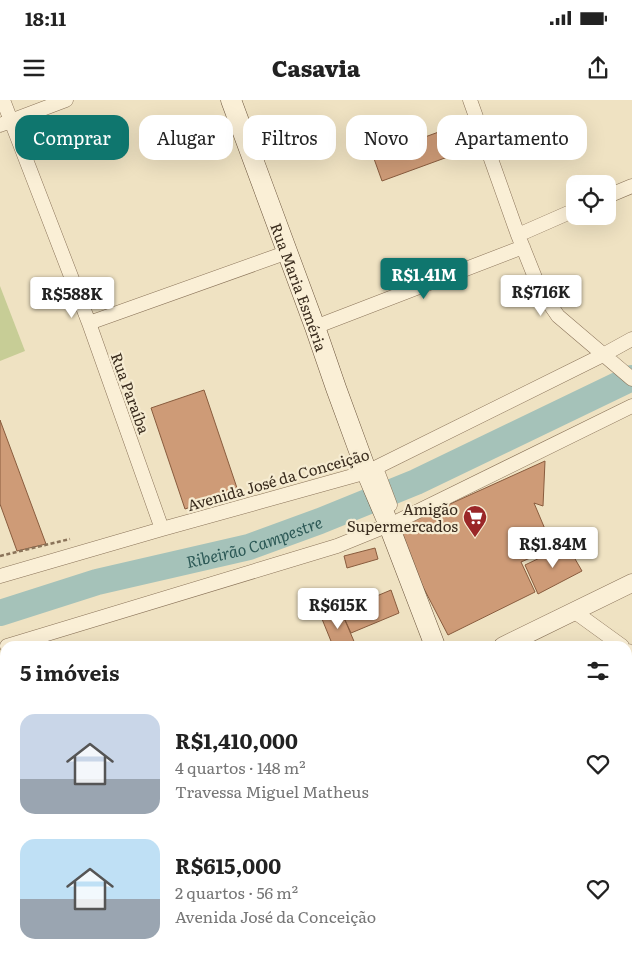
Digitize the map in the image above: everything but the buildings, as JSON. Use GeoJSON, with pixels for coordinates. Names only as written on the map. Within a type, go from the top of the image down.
{"type":"FeatureCollection","features":[{"type":"Feature","properties":{"kind":"main road","name":"Rua Maria Esméria"},"geometry":{"type":"LineString","coordinates":[[230,100],[288,252],[336,388],[391,520],[433,641]]}},
{"type":"Feature","properties":{"kind":"street","name":"Rua Paraíba"},"geometry":{"type":"LineString","coordinates":[[3,100],[6,123],[88,323],[162,529]]}},
{"type":"Feature","properties":{"kind":"street"},"geometry":{"type":"LineString","coordinates":[[6,123],[66,100]]}},
{"type":"Feature","properties":{"kind":"street"},"geometry":{"type":"LineString","coordinates":[[470,100],[540,290],[558,316],[632,379]]}},
{"type":"Feature","properties":{"kind":"street"},"geometry":{"type":"LineString","coordinates":[[616,193],[632,186]]}},
{"type":"Feature","properties":{"kind":"street"},"geometry":{"type":"LineString","coordinates":[[315,326],[521,241],[566,215]]}},
{"type":"Feature","properties":{"kind":"street"},"geometry":{"type":"LineString","coordinates":[[88,323],[288,252]]}},
{"type":"Feature","properties":{"kind":"street","name":"Avenida José da Conceição"},"geometry":{"type":"LineString","coordinates":[[0,576],[162,529],[373,474],[608,359],[632,339]]}},
{"type":"Feature","properties":{"kind":"street"},"geometry":{"type":"LineString","coordinates":[[26,641],[337,546],[632,406]]}},
{"type":"Feature","properties":{"kind":"street"},"geometry":{"type":"LineString","coordinates":[[514,641],[632,583]]}},
{"type":"Feature","properties":{"kind":"street"},"geometry":{"type":"LineString","coordinates":[[575,612],[615,641]]}},
{"type":"Feature","properties":{"kind":"path"},"geometry":{"type":"LineString","coordinates":[[0,556],[72,539]]}},
{"type":"Feature","properties":{"kind":"green space"},"geometry":{"type":"Polygon","coordinates":[[[0,286],[25,351],[0,361],[0,286]]]}},
{"type":"Feature","properties":{"kind":"waterway","name":"Ribeirão Campestre"},"geometry":{"type":"LineString","coordinates":[[0,613],[97,582],[249,547],[320,521],[416,482],[632,378]]}},
{"type":"Feature","properties":{"kind":"place","name":"Amigão Supermercados"},"geometry":{"type":"Point","coordinates":[475,538]}}]}
